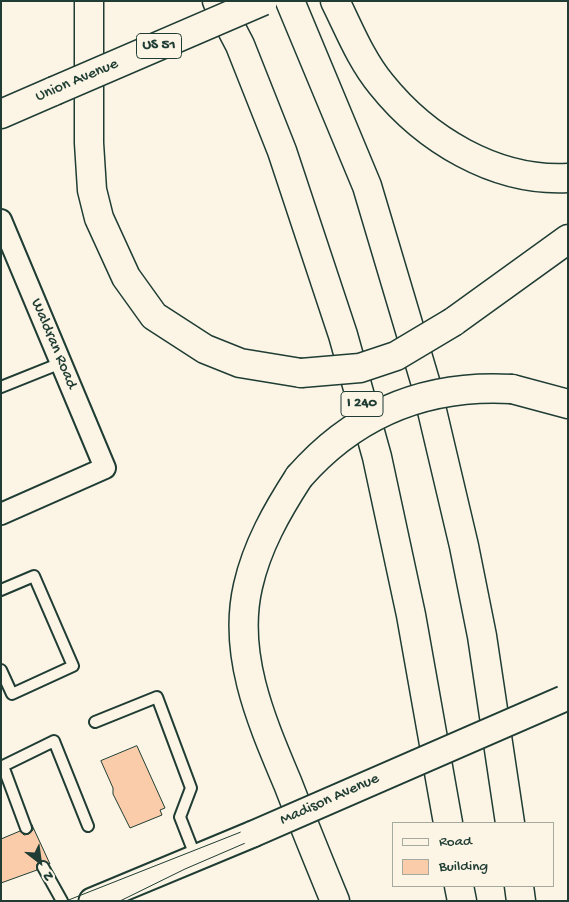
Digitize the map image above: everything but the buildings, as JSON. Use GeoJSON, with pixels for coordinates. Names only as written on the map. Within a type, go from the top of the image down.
{"type":"FeatureCollection","features":[{"type":"Feature","properties":{"kind":"main road"},"geometry":{"type":"LineString","coordinates":[[89,1],[89,143],[92,190],[99,218],[126,277],[154,316],[205,349],[240,363],[301,373],[360,368],[396,356],[452,322],[568,239]]}},
{"type":"Feature","properties":{"kind":"main road","name":"I 240"},"geometry":{"type":"LineString","coordinates":[[217,1],[240,45],[282,151],[343,336],[379,467],[410,615],[448,822]]}},
{"type":"Feature","properties":{"kind":"main road","name":"Union Avenue"},"geometry":{"type":"LineString","coordinates":[[1,114],[263,1]]}},
{"type":"Feature","properties":{"kind":"main road"},"geometry":{"type":"LineString","coordinates":[[290,1],[367,186],[425,381],[464,546],[482,636],[510,822]]}},
{"type":"Feature","properties":{"kind":"main road"},"geometry":{"type":"LineString","coordinates":[[335,1],[367,64],[380,84],[419,123],[443,142],[473,158],[501,168],[530,175],[568,178]]}},
{"type":"Feature","properties":{"kind":"main road"},"geometry":{"type":"LineString","coordinates":[[335,901],[257,710],[245,647],[247,588],[266,532],[299,477],[334,442],[384,411],[405,403],[447,392],[485,388],[512,389],[568,404]]}},
{"type":"Feature","properties":{"kind":"main road"},"geometry":{"type":"LineString","coordinates":[[459,887],[462,901]]}},
{"type":"Feature","properties":{"kind":"main road"},"geometry":{"type":"LineString","coordinates":[[519,887],[521,901]]}},
{"type":"Feature","properties":{"kind":"street","name":"Waldran Road"},"geometry":{"type":"LineString","coordinates":[[1,220],[105,468],[1,514]]}},
{"type":"Feature","properties":{"kind":"street","name":"Madison Avenue"},"geometry":{"type":"LineString","coordinates":[[92,901],[253,834],[565,698]]}},
{"type":"Feature","properties":{"kind":"lane"},"geometry":{"type":"LineString","coordinates":[[1,388],[61,363]]}},
{"type":"Feature","properties":{"kind":"lane"},"geometry":{"type":"LineString","coordinates":[[1,590],[34,576],[73,666],[12,694],[1,670]]}},
{"type":"Feature","properties":{"kind":"lane"},"geometry":{"type":"LineString","coordinates":[[94,722],[157,697],[191,788],[180,817],[196,858]]}},
{"type":"Feature","properties":{"kind":"lane"},"geometry":{"type":"LineString","coordinates":[[26,828],[2,766],[54,741],[88,826]]}},
{"type":"Feature","properties":{"kind":"lane"},"geometry":{"type":"LineString","coordinates":[[44,866],[62,901]]}},
{"type":"Feature","properties":{"kind":"tram line"},"geometry":{"type":"LineString","coordinates":[[66,901],[251,828],[568,690]]}},
{"type":"Feature","properties":{"kind":"tram line"},"geometry":{"type":"LineString","coordinates":[[120,901],[185,869],[568,704]]}}]}
